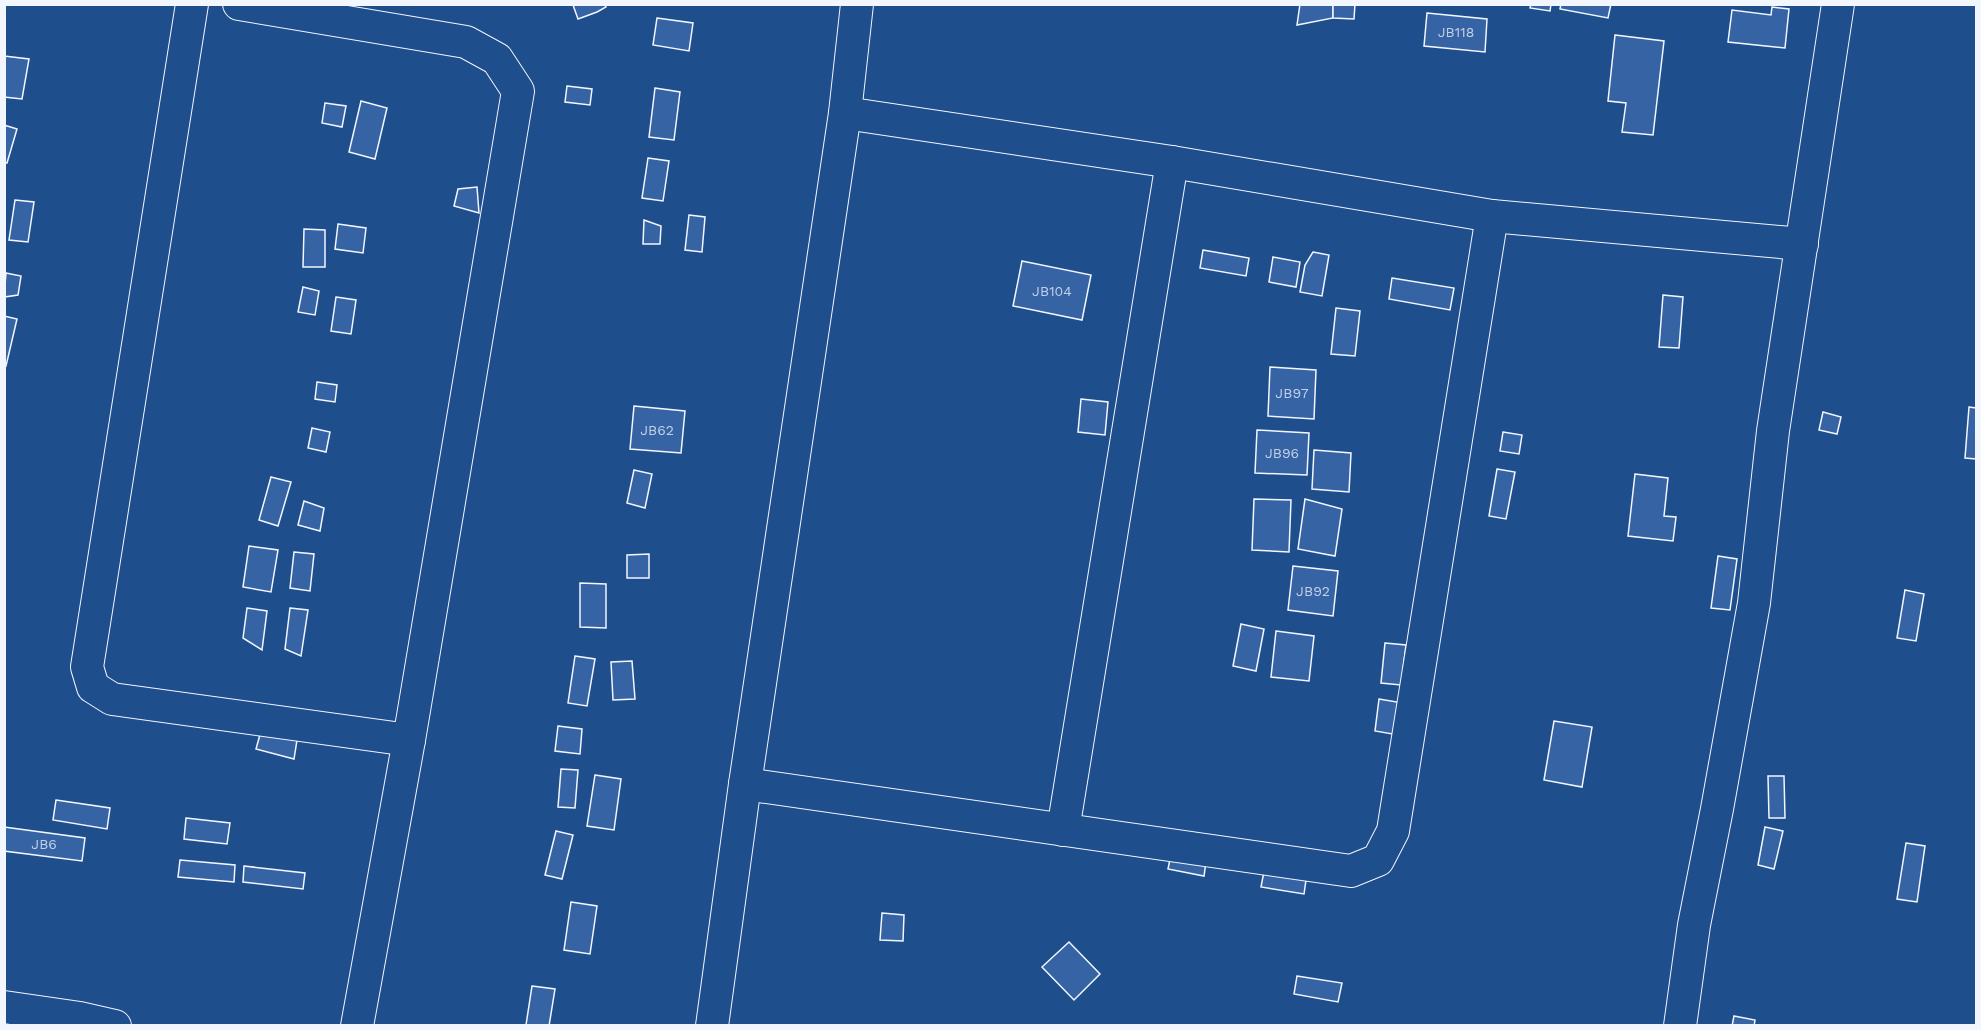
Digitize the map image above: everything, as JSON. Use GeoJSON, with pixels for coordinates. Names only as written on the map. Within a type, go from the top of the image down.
{"type":"FeatureCollection","features":[{"type":"Feature","properties":{"kind":"street"},"geometry":{"type":"LineString","coordinates":[[192,4],[87,667],[93,687],[112,699],[409,740]]}},
{"type":"Feature","properties":{"kind":"street"},"geometry":{"type":"LineString","coordinates":[[239,4],[466,42],[497,59],[518,91],[409,740],[357,1026]]}},
{"type":"Feature","properties":{"kind":"street"},"geometry":{"type":"LineString","coordinates":[[711,1026],[845,113],[857,4]]}},
{"type":"Feature","properties":{"kind":"street"},"geometry":{"type":"LineString","coordinates":[[1680,1026],[1694,925],[1754,603],[1773,431],[1838,4]]}},
{"type":"Feature","properties":{"kind":"street"},"geometry":{"type":"LineString","coordinates":[[845,113],[1172,162],[1492,216],[1802,244]]}},
{"type":"Feature","properties":{"kind":"street"},"geometry":{"type":"LineString","coordinates":[[1064,830],[1172,162]]}},
{"type":"Feature","properties":{"kind":"street"},"geometry":{"type":"LineString","coordinates":[[745,784],[1351,871],[1378,860],[1393,831],[1492,216]]}},
{"type":"Feature","properties":{"kind":"street"},"geometry":{"type":"LineString","coordinates":[[4,1007],[80,1022],[115,1026]]}},
{"type":"Feature","properties":{"kind":"building"},"geometry":{"type":"Polygon","coordinates":[[[605,4],[606,7],[597,12],[578,19],[573,5],[605,4]]]}},
{"type":"Feature","properties":{"kind":"building"},"geometry":{"type":"Polygon","coordinates":[[[1300,4],[1333,4],[1333,18],[1297,25],[1300,4]]]}},
{"type":"Feature","properties":{"kind":"building"},"geometry":{"type":"Polygon","coordinates":[[[1333,4],[1355,4],[1354,19],[1333,18],[1333,4]]]}},
{"type":"Feature","properties":{"kind":"building"},"geometry":{"type":"Polygon","coordinates":[[[1531,4],[1551,4],[1550,11],[1530,8],[1531,4]]]}},
{"type":"Feature","properties":{"kind":"building"},"geometry":{"type":"Polygon","coordinates":[[[1561,4],[1611,4],[1608,18],[1560,9],[1561,4]]]}},
{"type":"Feature","properties":{"kind":"building"},"geometry":{"type":"Polygon","coordinates":[[[1772,7],[1789,9],[1785,48],[1728,42],[1732,10],[1771,15],[1772,7]]]}},
{"type":"Feature","properties":{"kind":"building"},"geometry":{"type":"Polygon","coordinates":[[[1427,13],[1487,19],[1485,52],[1424,46],[1427,13]]]}},
{"type":"Feature","properties":{"kind":"building"},"geometry":{"type":"Polygon","coordinates":[[[657,18],[693,23],[689,51],[653,45],[657,18]]]}},
{"type":"Feature","properties":{"kind":"building"},"geometry":{"type":"Polygon","coordinates":[[[1615,35],[1664,41],[1653,135],[1622,132],[1626,103],[1608,101],[1615,35]]]}},
{"type":"Feature","properties":{"kind":"building"},"geometry":{"type":"Polygon","coordinates":[[[4,56],[29,59],[22,99],[4,97],[4,56]]]}},
{"type":"Feature","properties":{"kind":"building"},"geometry":{"type":"Polygon","coordinates":[[[567,86],[592,89],[590,105],[565,102],[567,86]]]}},
{"type":"Feature","properties":{"kind":"building"},"geometry":{"type":"Polygon","coordinates":[[[655,88],[680,92],[674,140],[649,137],[655,88]]]}},
{"type":"Feature","properties":{"kind":"building"},"geometry":{"type":"Polygon","coordinates":[[[361,101],[387,108],[375,159],[349,152],[361,101]]]}},
{"type":"Feature","properties":{"kind":"building"},"geometry":{"type":"Polygon","coordinates":[[[325,103],[346,106],[342,127],[322,123],[325,103]]]}},
{"type":"Feature","properties":{"kind":"building"},"geometry":{"type":"Polygon","coordinates":[[[4,125],[17,129],[7,163],[4,162],[4,125]]]}},
{"type":"Feature","properties":{"kind":"building"},"geometry":{"type":"Polygon","coordinates":[[[648,158],[669,161],[663,201],[642,198],[648,158]]]}},
{"type":"Feature","properties":{"kind":"building"},"geometry":{"type":"Polygon","coordinates":[[[477,187],[479,213],[454,206],[458,189],[477,187]]]}},
{"type":"Feature","properties":{"kind":"building"},"geometry":{"type":"Polygon","coordinates":[[[15,200],[34,202],[28,242],[9,240],[15,200]]]}},
{"type":"Feature","properties":{"kind":"building"},"geometry":{"type":"Polygon","coordinates":[[[689,215],[705,217],[702,252],[685,250],[689,215]]]}},
{"type":"Feature","properties":{"kind":"building"},"geometry":{"type":"Polygon","coordinates":[[[644,220],[661,226],[660,244],[643,244],[644,220]]]}},
{"type":"Feature","properties":{"kind":"building"},"geometry":{"type":"Polygon","coordinates":[[[338,224],[366,228],[363,253],[335,249],[338,224]]]}},
{"type":"Feature","properties":{"kind":"building"},"geometry":{"type":"Polygon","coordinates":[[[304,229],[325,230],[325,267],[303,267],[304,229]]]}},
{"type":"Feature","properties":{"kind":"building"},"geometry":{"type":"Polygon","coordinates":[[[1203,250],[1249,258],[1246,276],[1200,268],[1203,250]]]}},
{"type":"Feature","properties":{"kind":"building"},"geometry":{"type":"Polygon","coordinates":[[[1313,252],[1329,255],[1322,296],[1300,292],[1305,265],[1313,252]]]}},
{"type":"Feature","properties":{"kind":"building"},"geometry":{"type":"Polygon","coordinates":[[[1273,257],[1300,262],[1296,287],[1269,282],[1273,257]]]}},
{"type":"Feature","properties":{"kind":"building"},"geometry":{"type":"Polygon","coordinates":[[[1022,261],[1091,275],[1082,320],[1013,306],[1022,261]]]}},
{"type":"Feature","properties":{"kind":"building"},"geometry":{"type":"Polygon","coordinates":[[[6,273],[21,276],[18,295],[4,297],[6,273]]]}},
{"type":"Feature","properties":{"kind":"building"},"geometry":{"type":"Polygon","coordinates":[[[1392,278],[1454,288],[1450,310],[1389,299],[1392,278]]]}},
{"type":"Feature","properties":{"kind":"building"},"geometry":{"type":"Polygon","coordinates":[[[303,287],[319,291],[315,315],[298,312],[303,287]]]}},
{"type":"Feature","properties":{"kind":"building"},"geometry":{"type":"Polygon","coordinates":[[[1663,295],[1683,297],[1679,348],[1659,347],[1663,295]]]}},
{"type":"Feature","properties":{"kind":"building"},"geometry":{"type":"Polygon","coordinates":[[[336,297],[356,300],[351,334],[331,331],[336,297]]]}},
{"type":"Feature","properties":{"kind":"building"},"geometry":{"type":"Polygon","coordinates":[[[1336,308],[1360,311],[1355,356],[1331,354],[1336,308]]]}},
{"type":"Feature","properties":{"kind":"building"},"geometry":{"type":"Polygon","coordinates":[[[4,316],[17,319],[6,366],[4,365],[4,316]]]}},
{"type":"Feature","properties":{"kind":"building"},"geometry":{"type":"Polygon","coordinates":[[[1270,367],[1316,370],[1314,419],[1268,416],[1270,367]]]}},
{"type":"Feature","properties":{"kind":"building"},"geometry":{"type":"Polygon","coordinates":[[[317,382],[337,385],[335,402],[315,399],[317,382]]]}},
{"type":"Feature","properties":{"kind":"building"},"geometry":{"type":"Polygon","coordinates":[[[1081,399],[1108,402],[1105,435],[1078,432],[1081,399]]]}},
{"type":"Feature","properties":{"kind":"building"},"geometry":{"type":"Polygon","coordinates":[[[634,406],[685,411],[681,453],[630,449],[634,406]]]}},
{"type":"Feature","properties":{"kind":"building"},"geometry":{"type":"Polygon","coordinates":[[[1969,407],[1976,408],[1976,459],[1965,458],[1969,407]]]}},
{"type":"Feature","properties":{"kind":"building"},"geometry":{"type":"Polygon","coordinates":[[[1823,412],[1841,417],[1837,434],[1819,430],[1823,412]]]}},
{"type":"Feature","properties":{"kind":"building"},"geometry":{"type":"Polygon","coordinates":[[[312,428],[330,432],[326,452],[308,448],[312,428]]]}},
{"type":"Feature","properties":{"kind":"building"},"geometry":{"type":"Polygon","coordinates":[[[1257,430],[1309,433],[1307,475],[1255,473],[1257,430]]]}},
{"type":"Feature","properties":{"kind":"building"},"geometry":{"type":"Polygon","coordinates":[[[1503,432],[1522,435],[1519,454],[1500,451],[1503,432]]]}},
{"type":"Feature","properties":{"kind":"building"},"geometry":{"type":"Polygon","coordinates":[[[1314,450],[1351,453],[1349,492],[1312,489],[1314,450]]]}},
{"type":"Feature","properties":{"kind":"building"},"geometry":{"type":"Polygon","coordinates":[[[1497,469],[1515,472],[1506,519],[1489,516],[1497,469]]]}},
{"type":"Feature","properties":{"kind":"building"},"geometry":{"type":"Polygon","coordinates":[[[634,470],[652,474],[645,508],[627,503],[634,470]]]}},
{"type":"Feature","properties":{"kind":"building"},"geometry":{"type":"Polygon","coordinates":[[[1635,474],[1668,478],[1664,516],[1676,517],[1673,541],[1628,536],[1635,474]]]}},
{"type":"Feature","properties":{"kind":"building"},"geometry":{"type":"Polygon","coordinates":[[[271,477],[291,482],[278,526],[259,520],[271,477]]]}},
{"type":"Feature","properties":{"kind":"building"},"geometry":{"type":"Polygon","coordinates":[[[1254,499],[1291,500],[1289,552],[1252,550],[1254,499]]]}},
{"type":"Feature","properties":{"kind":"building"},"geometry":{"type":"Polygon","coordinates":[[[1305,499],[1342,509],[1335,556],[1298,549],[1305,499]]]}},
{"type":"Feature","properties":{"kind":"building"},"geometry":{"type":"Polygon","coordinates":[[[304,501],[324,508],[320,531],[298,525],[304,501]]]}},
{"type":"Feature","properties":{"kind":"building"},"geometry":{"type":"Polygon","coordinates":[[[249,546],[278,550],[271,592],[243,587],[249,546]]]}},
{"type":"Feature","properties":{"kind":"building"},"geometry":{"type":"Polygon","coordinates":[[[294,552],[314,554],[310,591],[290,588],[294,552]]]}},
{"type":"Feature","properties":{"kind":"building"},"geometry":{"type":"Polygon","coordinates":[[[649,554],[649,578],[627,578],[627,555],[649,554]]]}},
{"type":"Feature","properties":{"kind":"building"},"geometry":{"type":"Polygon","coordinates":[[[1718,556],[1737,559],[1730,610],[1711,608],[1718,556]]]}},
{"type":"Feature","properties":{"kind":"building"},"geometry":{"type":"Polygon","coordinates":[[[1293,566],[1338,571],[1333,616],[1288,610],[1293,566]]]}},
{"type":"Feature","properties":{"kind":"building"},"geometry":{"type":"Polygon","coordinates":[[[580,583],[606,584],[606,628],[580,627],[580,583]]]}},
{"type":"Feature","properties":{"kind":"building"},"geometry":{"type":"Polygon","coordinates":[[[1905,590],[1924,594],[1916,641],[1897,638],[1905,590]]]}},
{"type":"Feature","properties":{"kind":"building"},"geometry":{"type":"Polygon","coordinates":[[[247,608],[267,611],[262,650],[243,638],[247,608]]]}},
{"type":"Feature","properties":{"kind":"building"},"geometry":{"type":"Polygon","coordinates":[[[290,608],[308,610],[301,656],[285,649],[290,608]]]}},
{"type":"Feature","properties":{"kind":"building"},"geometry":{"type":"Polygon","coordinates":[[[1241,624],[1264,629],[1256,671],[1233,666],[1241,624]]]}},
{"type":"Feature","properties":{"kind":"building"},"geometry":{"type":"Polygon","coordinates":[[[1276,631],[1314,636],[1309,681],[1271,677],[1276,631]]]}},
{"type":"Feature","properties":{"kind":"building"},"geometry":{"type":"Polygon","coordinates":[[[1385,643],[1406,645],[1401,685],[1381,683],[1385,643]]]}},
{"type":"Feature","properties":{"kind":"building"},"geometry":{"type":"Polygon","coordinates":[[[575,656],[595,659],[587,706],[568,703],[575,656]]]}},
{"type":"Feature","properties":{"kind":"building"},"geometry":{"type":"Polygon","coordinates":[[[632,661],[635,699],[613,700],[611,662],[632,661]]]}},
{"type":"Feature","properties":{"kind":"building"},"geometry":{"type":"Polygon","coordinates":[[[1379,699],[1403,703],[1398,735],[1375,731],[1379,699]]]}},
{"type":"Feature","properties":{"kind":"building"},"geometry":{"type":"Polygon","coordinates":[[[1554,721],[1592,727],[1582,787],[1544,780],[1554,721]]]}},
{"type":"Feature","properties":{"kind":"building"},"geometry":{"type":"Polygon","coordinates":[[[558,726],[582,729],[580,754],[555,751],[558,726]]]}},
{"type":"Feature","properties":{"kind":"building"},"geometry":{"type":"Polygon","coordinates":[[[261,731],[297,740],[294,759],[256,749],[261,731]]]}},
{"type":"Feature","properties":{"kind":"building"},"geometry":{"type":"Polygon","coordinates":[[[561,769],[578,770],[575,808],[558,807],[561,769]]]}},
{"type":"Feature","properties":{"kind":"building"},"geometry":{"type":"Polygon","coordinates":[[[595,775],[621,779],[614,830],[587,826],[595,775]]]}},
{"type":"Feature","properties":{"kind":"building"},"geometry":{"type":"Polygon","coordinates":[[[1768,776],[1784,776],[1785,818],[1769,818],[1768,776]]]}},
{"type":"Feature","properties":{"kind":"building"},"geometry":{"type":"Polygon","coordinates":[[[56,800],[110,808],[107,829],[53,820],[56,800]]]}},
{"type":"Feature","properties":{"kind":"building"},"geometry":{"type":"Polygon","coordinates":[[[186,818],[230,823],[227,844],[184,839],[186,818]]]}},
{"type":"Feature","properties":{"kind":"building"},"geometry":{"type":"Polygon","coordinates":[[[4,827],[85,838],[82,861],[4,851],[4,827]]]}},
{"type":"Feature","properties":{"kind":"building"},"geometry":{"type":"Polygon","coordinates":[[[1765,827],[1783,831],[1774,869],[1758,865],[1765,827]]]}},
{"type":"Feature","properties":{"kind":"building"},"geometry":{"type":"Polygon","coordinates":[[[556,831],[573,835],[562,879],[545,875],[556,831]]]}},
{"type":"Feature","properties":{"kind":"building"},"geometry":{"type":"Polygon","coordinates":[[[1906,843],[1925,846],[1917,902],[1897,899],[1906,843]]]}},
{"type":"Feature","properties":{"kind":"building"},"geometry":{"type":"Polygon","coordinates":[[[1172,849],[1207,855],[1204,876],[1168,869],[1172,849]]]}},
{"type":"Feature","properties":{"kind":"building"},"geometry":{"type":"Polygon","coordinates":[[[180,860],[235,865],[234,882],[178,877],[180,860]]]}},
{"type":"Feature","properties":{"kind":"building"},"geometry":{"type":"Polygon","coordinates":[[[244,866],[305,873],[303,889],[243,882],[244,866]]]}},
{"type":"Feature","properties":{"kind":"building"},"geometry":{"type":"Polygon","coordinates":[[[1265,866],[1307,873],[1304,894],[1261,887],[1265,866]]]}},
{"type":"Feature","properties":{"kind":"building"},"geometry":{"type":"Polygon","coordinates":[[[571,902],[597,906],[590,954],[564,950],[571,902]]]}},
{"type":"Feature","properties":{"kind":"building"},"geometry":{"type":"Polygon","coordinates":[[[882,913],[904,915],[903,941],[880,940],[882,913]]]}},
{"type":"Feature","properties":{"kind":"building"},"geometry":{"type":"Polygon","coordinates":[[[1069,942],[1100,974],[1074,1000],[1042,967],[1069,942]]]}},
{"type":"Feature","properties":{"kind":"building"},"geometry":{"type":"Polygon","coordinates":[[[1297,976],[1342,983],[1338,1002],[1294,994],[1297,976]]]}},
{"type":"Feature","properties":{"kind":"building"},"geometry":{"type":"Polygon","coordinates":[[[532,986],[555,989],[549,1026],[526,1025],[532,986]]]}},
{"type":"Feature","properties":{"kind":"building"},"geometry":{"type":"Polygon","coordinates":[[[1734,1016],[1755,1020],[1754,1026],[1732,1026],[1734,1016]]]}}]}
